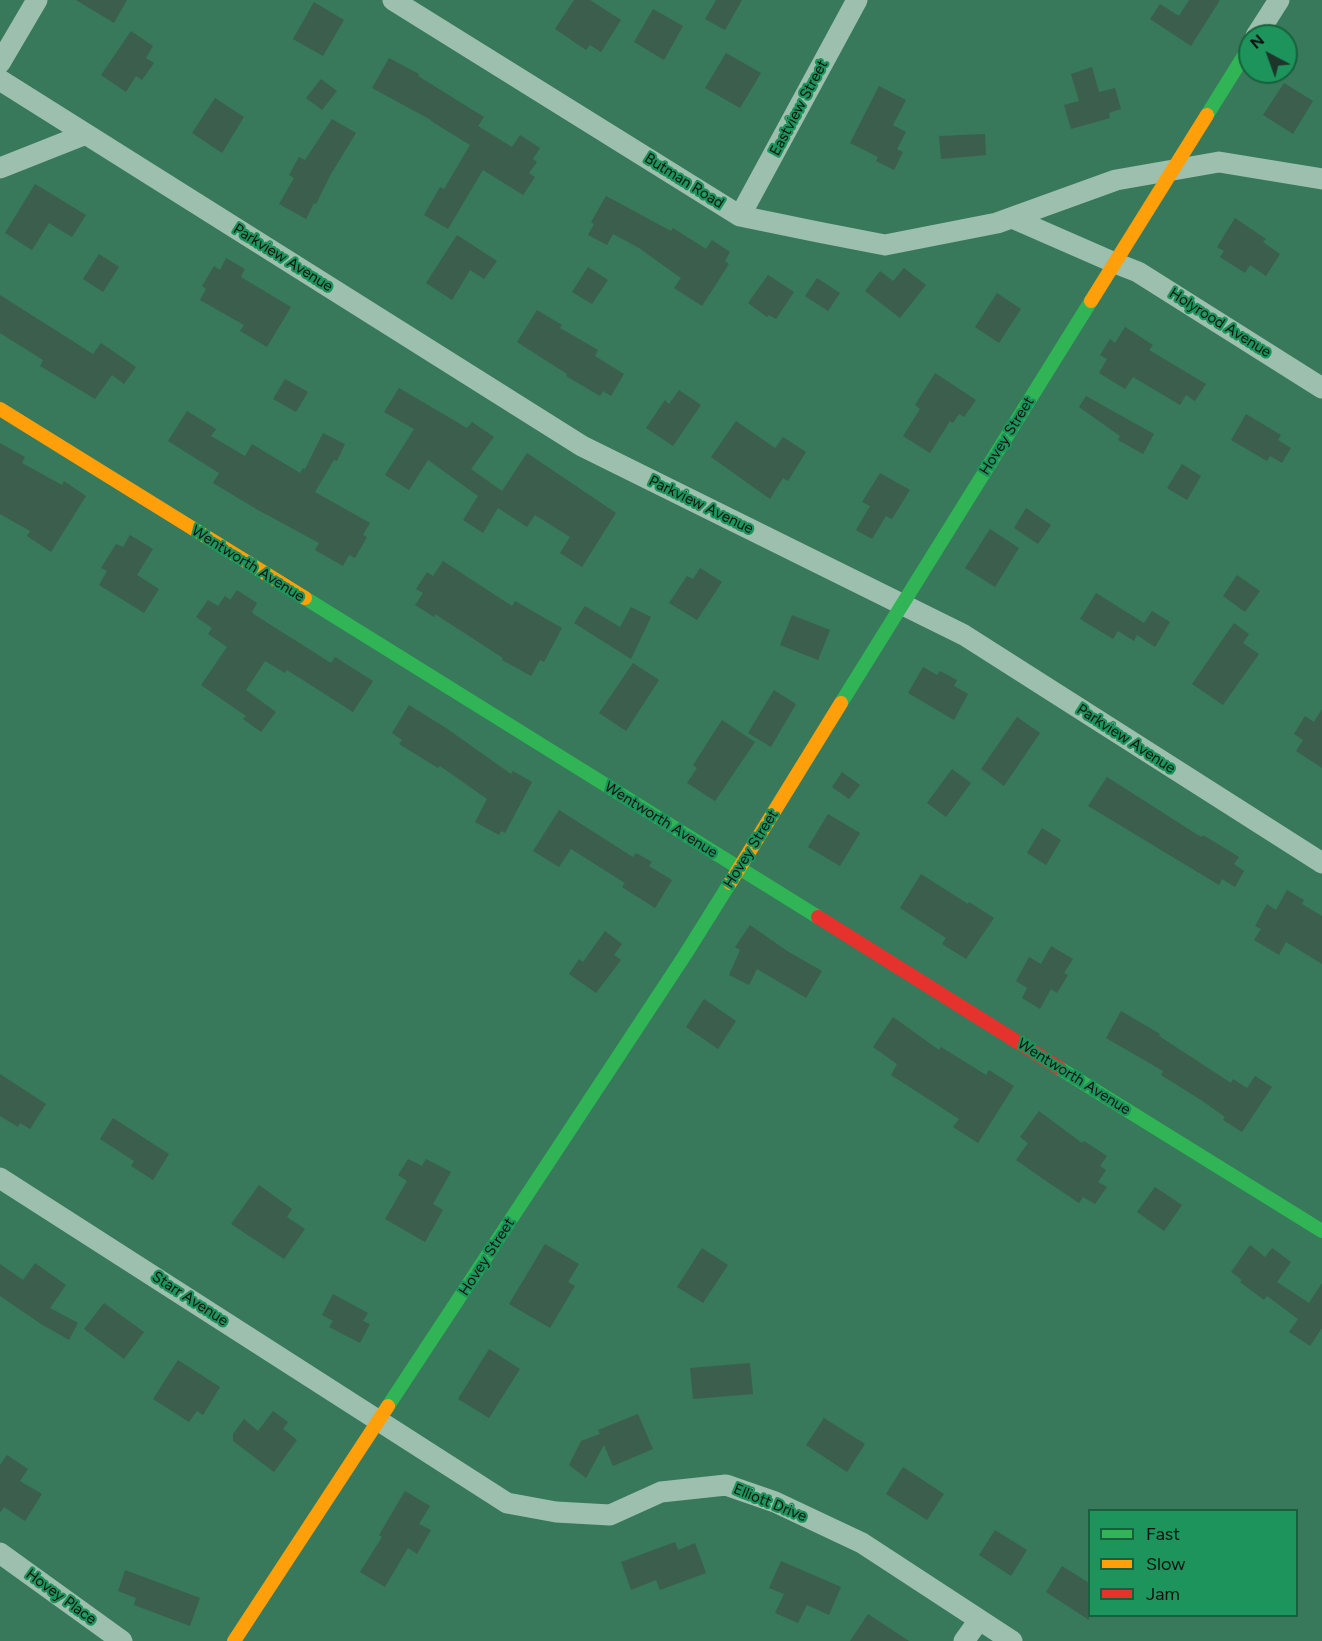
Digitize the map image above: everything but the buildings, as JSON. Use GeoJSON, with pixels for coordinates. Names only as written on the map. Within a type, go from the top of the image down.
{"type":"FeatureCollection","features":[{"type":"Feature","properties":{"kind":"street"},"geometry":{"type":"LineString","coordinates":[[0,63],[37,0]]}},
{"type":"Feature","properties":{"kind":"street","name":"Butman Road"},"geometry":{"type":"LineString","coordinates":[[393,0],[741,216],[885,245],[998,223],[1116,180],[1219,162],[1322,179]]}},
{"type":"Feature","properties":{"kind":"street","name":"Eastview Street"},"geometry":{"type":"LineString","coordinates":[[741,216],[857,0]]}},
{"type":"Feature","properties":{"kind":"street"},"geometry":{"type":"LineString","coordinates":[[1264,24],[1279,0]]}},
{"type":"Feature","properties":{"kind":"street","name":"Hovey Street"},"geometry":{"type":"LineString","coordinates":[[234,1641],[685,955],[1238,65]]}},
{"type":"Feature","properties":{"kind":"street","name":"Parkview Avenue"},"geometry":{"type":"LineString","coordinates":[[0,80],[582,446],[964,635],[1322,863]]}},
{"type":"Feature","properties":{"kind":"street"},"geometry":{"type":"LineString","coordinates":[[0,168],[86,134]]}},
{"type":"Feature","properties":{"kind":"street"},"geometry":{"type":"LineString","coordinates":[[1012,218],[1115,263]]}},
{"type":"Feature","properties":{"kind":"street","name":"Holyrood Avenue"},"geometry":{"type":"LineString","coordinates":[[1115,263],[1138,272],[1322,388]]}},
{"type":"Feature","properties":{"kind":"street","name":"Wentworth Avenue"},"geometry":{"type":"LineString","coordinates":[[0,409],[1322,1231]]}},
{"type":"Feature","properties":{"kind":"street","name":"Starr Avenue"},"geometry":{"type":"LineString","coordinates":[[0,1178],[380,1420]]}},
{"type":"Feature","properties":{"kind":"street","name":"Elliott Drive"},"geometry":{"type":"LineString","coordinates":[[380,1420],[507,1503],[556,1512],[610,1515],[662,1492],[726,1485],[775,1502],[862,1543],[1012,1641]]}},
{"type":"Feature","properties":{"kind":"street","name":"Hovey Place"},"geometry":{"type":"LineString","coordinates":[[0,1553],[122,1641]]}},
{"type":"Feature","properties":{"kind":"street"},"geometry":{"type":"LineString","coordinates":[[964,1641],[980,1620]]}},
{"type":"Feature","properties":{"kind":"traffic: fast"},"geometry":{"type":"LineString","coordinates":[[1207,115],[1238,65]]}},
{"type":"Feature","properties":{"kind":"traffic: fast"},"geometry":{"type":"LineString","coordinates":[[841,703],[1091,301]]}},
{"type":"Feature","properties":{"kind":"traffic: fast"},"geometry":{"type":"LineString","coordinates":[[305,598],[818,917]]}},
{"type":"Feature","properties":{"kind":"traffic: fast"},"geometry":{"type":"LineString","coordinates":[[388,1406],[730,883]]}},
{"type":"Feature","properties":{"kind":"traffic: fast"},"geometry":{"type":"LineString","coordinates":[[1059,1068],[1322,1231]]}},
{"type":"Feature","properties":{"kind":"traffic: slow"},"geometry":{"type":"LineString","coordinates":[[1091,301],[1207,115]]}},
{"type":"Feature","properties":{"kind":"traffic: slow"},"geometry":{"type":"LineString","coordinates":[[0,409],[305,598]]}},
{"type":"Feature","properties":{"kind":"traffic: slow"},"geometry":{"type":"LineString","coordinates":[[730,883],[841,703]]}},
{"type":"Feature","properties":{"kind":"traffic: slow"},"geometry":{"type":"LineString","coordinates":[[234,1641],[388,1406]]}},
{"type":"Feature","properties":{"kind":"traffic: jam"},"geometry":{"type":"LineString","coordinates":[[818,917],[1059,1068]]}}]}
